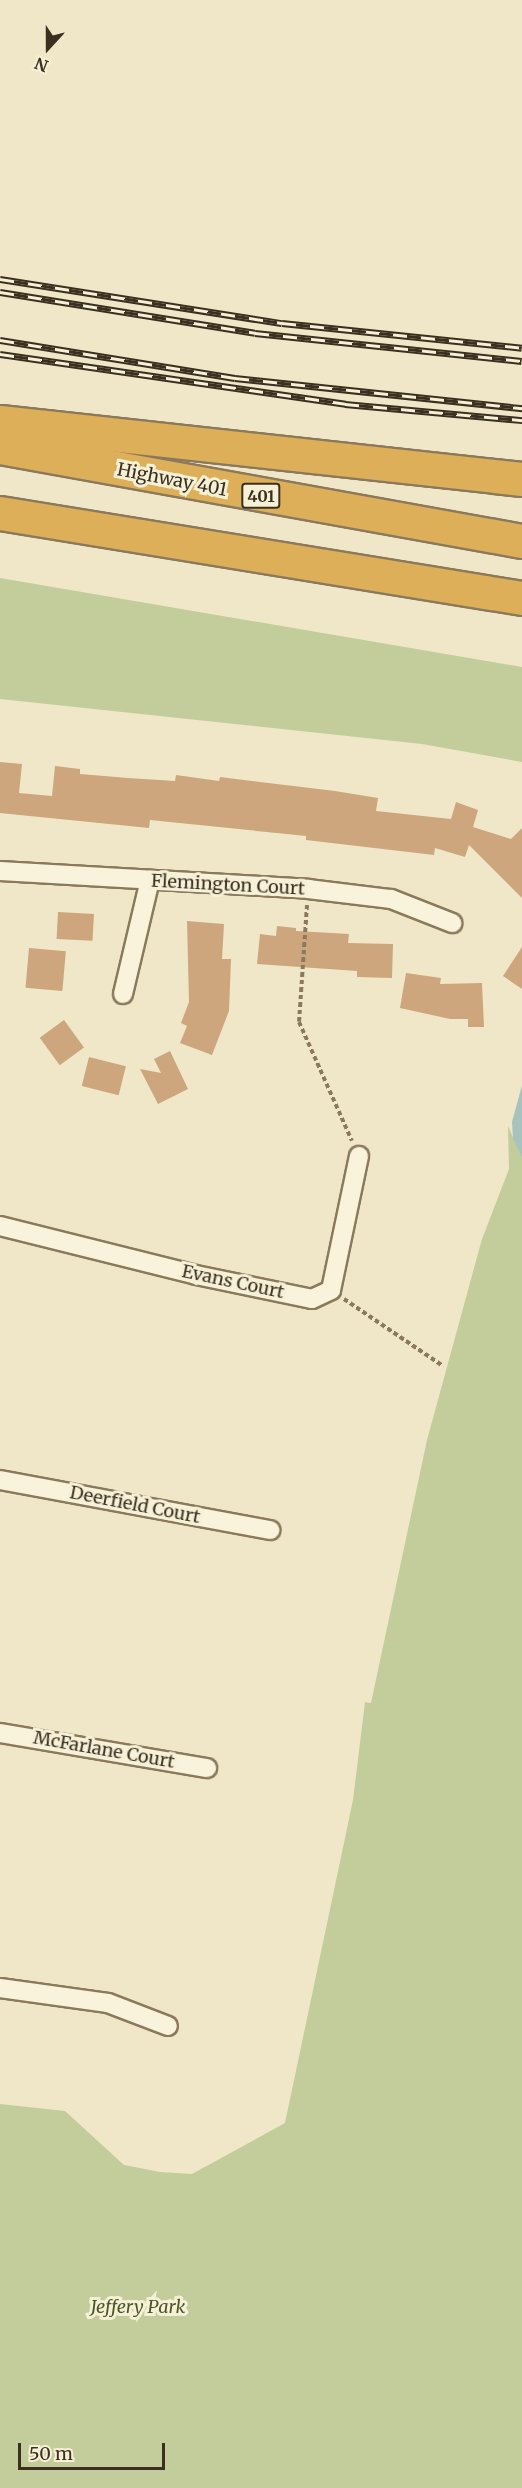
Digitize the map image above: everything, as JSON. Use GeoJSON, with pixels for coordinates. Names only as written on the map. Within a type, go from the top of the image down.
{"type":"FeatureCollection","features":[{"type":"Feature","properties":{"kind":"highway"},"geometry":{"type":"LineString","coordinates":[[0,422],[522,479]]}},
{"type":"Feature","properties":{"kind":"highway","name":"Highway 401"},"geometry":{"type":"LineString","coordinates":[[0,447],[522,541]]}},
{"type":"Feature","properties":{"kind":"highway"},"geometry":{"type":"LineString","coordinates":[[0,513],[522,598]]}},
{"type":"Feature","properties":{"kind":"street","name":"Flemington Court"},"geometry":{"type":"LineString","coordinates":[[0,871],[308,889],[391,899],[452,923]]}},
{"type":"Feature","properties":{"kind":"street"},"geometry":{"type":"LineString","coordinates":[[123,994],[150,880]]}},
{"type":"Feature","properties":{"kind":"street"},"geometry":{"type":"LineString","coordinates":[[331,1290],[359,1155]]}},
{"type":"Feature","properties":{"kind":"street","name":"Evans Court"},"geometry":{"type":"LineString","coordinates":[[0,1226],[196,1275],[312,1299],[331,1290]]}},
{"type":"Feature","properties":{"kind":"street","name":"Deerfield Court"},"geometry":{"type":"LineString","coordinates":[[0,1480],[270,1530]]}},
{"type":"Feature","properties":{"kind":"street","name":"McFarlane Court"},"geometry":{"type":"LineString","coordinates":[[0,1733],[207,1768]]}},
{"type":"Feature","properties":{"kind":"street"},"geometry":{"type":"LineString","coordinates":[[0,1988],[108,2003],[168,2026]]}},
{"type":"Feature","properties":{"kind":"path"},"geometry":{"type":"LineString","coordinates":[[308,889],[299,1022],[359,1155]]}},
{"type":"Feature","properties":{"kind":"path"},"geometry":{"type":"LineString","coordinates":[[331,1290],[443,1366]]}},
{"type":"Feature","properties":{"kind":"green space"},"geometry":{"type":"Polygon","coordinates":[[[0,578],[522,667],[522,762],[422,744],[0,699],[0,578]]]}},
{"type":"Feature","properties":{"kind":"green space","name":"Jeffery Park"},"geometry":{"type":"Polygon","coordinates":[[[508,1126],[522,1158],[522,2488],[0,2488],[0,2104],[65,2111],[124,2165],[160,2172],[192,2174],[285,2123],[353,1800],[365,1702],[371,1703],[427,1440],[482,1239],[509,1169],[508,1126]]]}},
{"type":"Feature","properties":{"kind":"water"},"geometry":{"type":"Polygon","coordinates":[[[522,1085],[522,1158],[513,1139],[512,1122],[522,1085]]]}},
{"type":"Feature","properties":{"kind":"building"},"geometry":{"type":"Polygon","coordinates":[[[0,762],[22,764],[19,793],[52,796],[55,766],[80,769],[80,774],[175,781],[176,775],[219,781],[220,777],[335,791],[378,798],[376,811],[451,819],[456,802],[478,810],[473,827],[511,839],[522,828],[522,898],[469,845],[465,857],[435,848],[434,855],[306,840],[306,836],[150,820],[149,828],[0,813],[0,762]]]}},
{"type":"Feature","properties":{"kind":"building"},"geometry":{"type":"Polygon","coordinates":[[[58,912],[94,914],[93,941],[57,939],[58,912]]]}},
{"type":"Feature","properties":{"kind":"building"},"geometry":{"type":"Polygon","coordinates":[[[187,921],[224,924],[222,959],[231,959],[229,1011],[212,1055],[180,1043],[187,1026],[181,1023],[189,1002],[187,921]]]}},
{"type":"Feature","properties":{"kind":"building"},"geometry":{"type":"Polygon","coordinates":[[[277,926],[296,928],[296,931],[349,934],[348,943],[393,944],[392,978],[357,977],[357,971],[257,964],[260,934],[276,936],[277,926]]]}},
{"type":"Feature","properties":{"kind":"building"},"geometry":{"type":"Polygon","coordinates":[[[522,947],[522,989],[503,976],[522,947]]]}},
{"type":"Feature","properties":{"kind":"building"},"geometry":{"type":"Polygon","coordinates":[[[29,948],[66,951],[62,991],[26,988],[29,948]]]}},
{"type":"Feature","properties":{"kind":"building"},"geometry":{"type":"Polygon","coordinates":[[[406,973],[441,978],[440,984],[482,983],[484,1027],[468,1027],[468,1019],[450,1019],[400,1008],[406,973]]]}},
{"type":"Feature","properties":{"kind":"building"},"geometry":{"type":"Polygon","coordinates":[[[64,1020],[84,1048],[60,1065],[40,1038],[64,1020]]]}},
{"type":"Feature","properties":{"kind":"building"},"geometry":{"type":"Polygon","coordinates":[[[170,1051],[188,1089],[158,1104],[140,1069],[161,1073],[154,1059],[170,1051]]]}},
{"type":"Feature","properties":{"kind":"building"},"geometry":{"type":"Polygon","coordinates":[[[89,1057],[126,1066],[119,1095],[82,1086],[89,1057]]]}},
{"type":"Feature","properties":{"kind":"railway"},"geometry":{"type":"LineString","coordinates":[[0,279],[282,323],[522,348]]}},
{"type":"Feature","properties":{"kind":"railway"},"geometry":{"type":"LineString","coordinates":[[0,292],[255,333],[522,361]]}},
{"type":"Feature","properties":{"kind":"railway"},"geometry":{"type":"LineString","coordinates":[[0,340],[235,378],[522,408]]}},
{"type":"Feature","properties":{"kind":"railway"},"geometry":{"type":"LineString","coordinates":[[0,354],[345,404],[522,420]]}}]}
